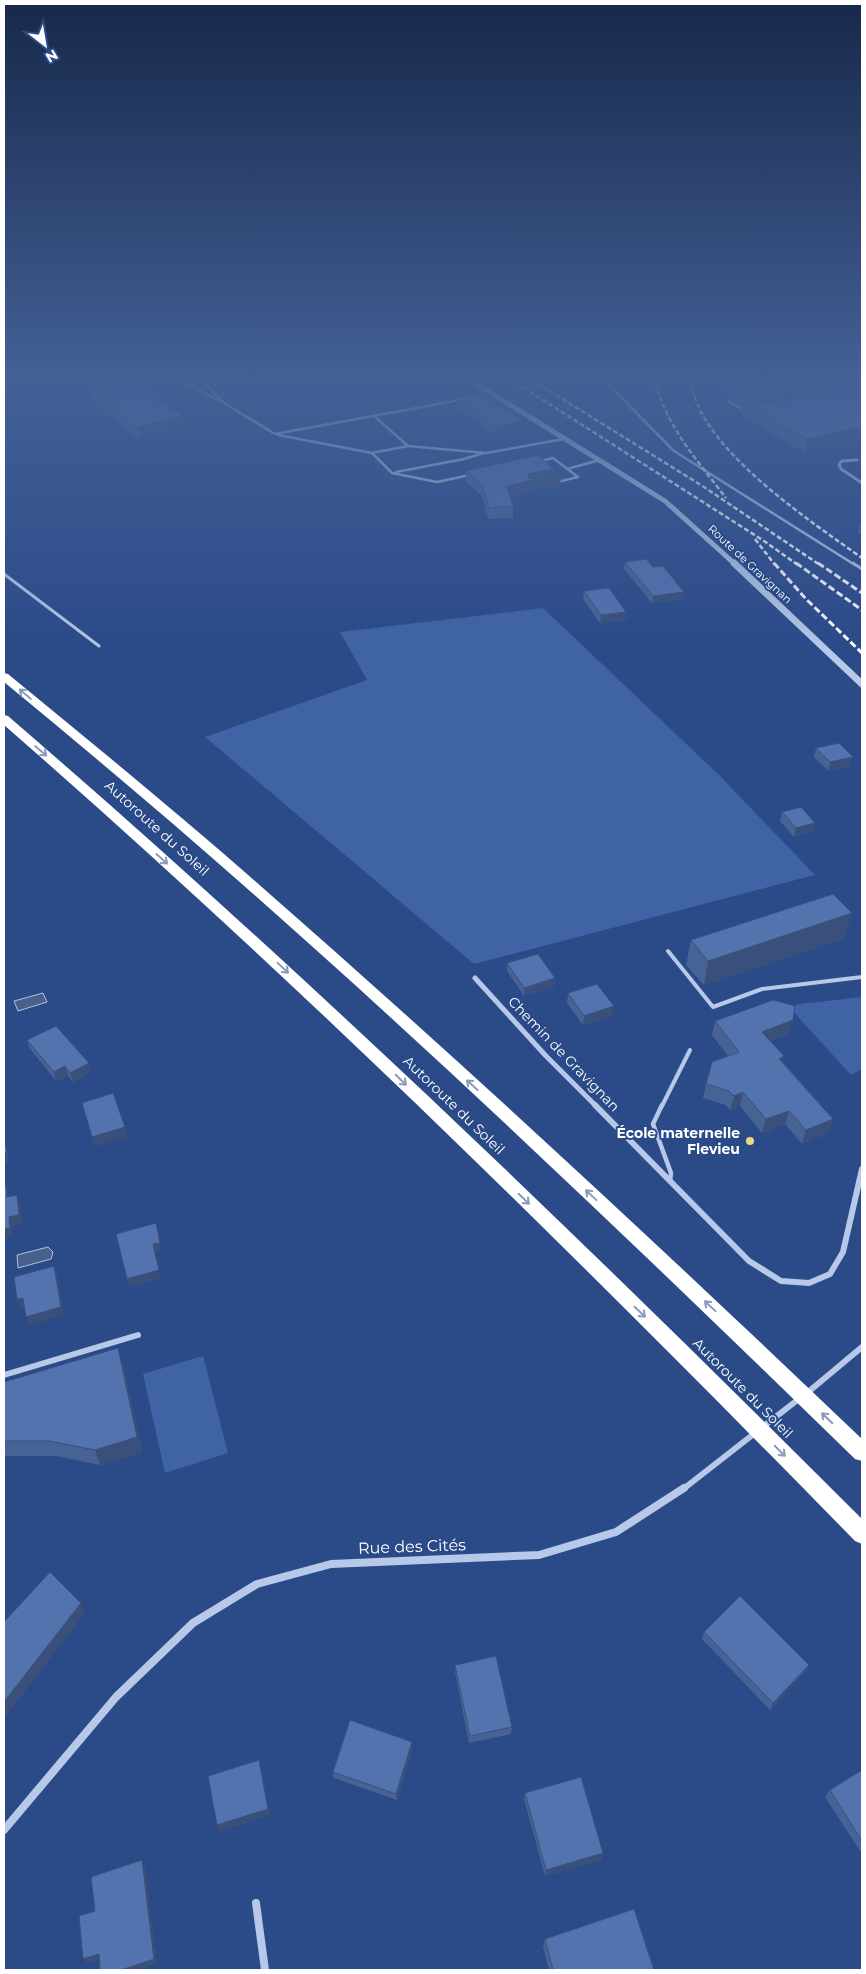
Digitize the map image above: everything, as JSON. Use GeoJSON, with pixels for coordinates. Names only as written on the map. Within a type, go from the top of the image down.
{"type":"FeatureCollection","features":[{"type":"Feature","properties":{"kind":"highway","name":"Autoroute du Soleil"},"geometry":{"type":"LineString","coordinates":[[4,676],[170,815],[283,913],[541,1148],[734,1328],[862,1452]]}},
{"type":"Feature","properties":{"kind":"highway","name":"Autoroute du Soleil"},"geometry":{"type":"LineString","coordinates":[[4,719],[239,927],[356,1037],[667,1339],[862,1534]]}},
{"type":"Feature","properties":{"kind":"street","name":"Route de Gravignan"},"geometry":{"type":"LineString","coordinates":[[611,467],[665,502],[696,527],[862,684]]}},
{"type":"Feature","properties":{"kind":"street"},"geometry":{"type":"LineString","coordinates":[[840,467],[862,483]]}},
{"type":"Feature","properties":{"kind":"street","name":"Chemin de Gravignan"},"geometry":{"type":"LineString","coordinates":[[475,978],[546,1056],[749,1262],[781,1281],[809,1283],[830,1274],[843,1252],[862,1170]]}},
{"type":"Feature","properties":{"kind":"street"},"geometry":{"type":"LineString","coordinates":[[4,1375],[138,1335]]}},
{"type":"Feature","properties":{"kind":"street","name":"Rue des Cités"},"geometry":{"type":"LineString","coordinates":[[4,1830],[130,1684],[193,1623],[256,1584],[331,1564],[539,1555],[616,1532],[656,1508],[700,1477],[860,1350]]}},
{"type":"Feature","properties":{"kind":"street"},"geometry":{"type":"LineString","coordinates":[[256,1903],[265,1970]]}},
{"type":"Feature","properties":{"kind":"lane"},"geometry":{"type":"LineString","coordinates":[[386,467],[392,473],[436,482],[475,474]]}},
{"type":"Feature","properties":{"kind":"lane"},"geometry":{"type":"LineString","coordinates":[[392,473],[425,467]]}},
{"type":"Feature","properties":{"kind":"lane"},"geometry":{"type":"LineString","coordinates":[[550,484],[578,477],[565,467]]}},
{"type":"Feature","properties":{"kind":"lane"},"geometry":{"type":"LineString","coordinates":[[567,469],[574,467]]}},
{"type":"Feature","properties":{"kind":"lane"},"geometry":{"type":"LineString","coordinates":[[700,467],[862,569]]}},
{"type":"Feature","properties":{"kind":"lane"},"geometry":{"type":"LineString","coordinates":[[4,574],[99,646]]}},
{"type":"Feature","properties":{"kind":"lane"},"geometry":{"type":"LineString","coordinates":[[668,951],[713,1007],[762,989],[862,977]]}},
{"type":"Feature","properties":{"kind":"lane"},"geometry":{"type":"LineString","coordinates":[[670,1181],[671,1173],[653,1124],[690,1050]]}},
{"type":"Feature","properties":{"kind":"shaded area"},"geometry":{"type":"Polygon","coordinates":[[[543,608],[719,775],[815,875],[474,964],[205,737],[367,680],[340,632],[543,608]]]}},
{"type":"Feature","properties":{"kind":"shaded area"},"geometry":{"type":"Polygon","coordinates":[[[43,993],[47,1002],[18,1011],[14,1001],[43,993]]]}},
{"type":"Feature","properties":{"kind":"shaded area"},"geometry":{"type":"Polygon","coordinates":[[[862,997],[862,1069],[851,1075],[789,1007],[799,1004],[862,997]]]}},
{"type":"Feature","properties":{"kind":"shaded area"},"geometry":{"type":"Polygon","coordinates":[[[48,1247],[53,1252],[51,1259],[18,1268],[17,1255],[48,1247]]]}},
{"type":"Feature","properties":{"kind":"shaded area"},"geometry":{"type":"Polygon","coordinates":[[[203,1356],[228,1453],[165,1473],[143,1374],[203,1356]]]}},
{"type":"Feature","properties":{"kind":"building"},"geometry":{"type":"Polygon","coordinates":[[[483,467],[552,467],[554,469],[529,474],[527,477],[529,479],[561,474],[507,486],[513,506],[489,508],[482,484],[466,471],[483,467]]]}},
{"type":"Feature","properties":{"kind":"building"},"geometry":{"type":"Polygon","coordinates":[[[646,559],[653,567],[663,566],[684,592],[653,596],[625,562],[646,559]]]}},
{"type":"Feature","properties":{"kind":"building"},"geometry":{"type":"Polygon","coordinates":[[[609,588],[626,612],[601,615],[584,591],[609,588]]]}},
{"type":"Feature","properties":{"kind":"building"},"geometry":{"type":"Polygon","coordinates":[[[839,743],[853,757],[830,762],[816,748],[839,743]]]}},
{"type":"Feature","properties":{"kind":"building"},"geometry":{"type":"Polygon","coordinates":[[[801,807],[815,823],[796,828],[782,812],[801,807]]]}},
{"type":"Feature","properties":{"kind":"building"},"geometry":{"type":"Polygon","coordinates":[[[833,894],[852,913],[708,961],[691,940],[833,894]]]}},
{"type":"Feature","properties":{"kind":"building"},"geometry":{"type":"Polygon","coordinates":[[[538,954],[555,978],[524,988],[507,963],[538,954]]]}},
{"type":"Feature","properties":{"kind":"building"},"geometry":{"type":"Polygon","coordinates":[[[597,984],[614,1006],[584,1016],[568,993],[597,984]]]}},
{"type":"Feature","properties":{"kind":"building"},"geometry":{"type":"Polygon","coordinates":[[[773,1000],[795,1006],[793,1020],[762,1032],[784,1056],[779,1059],[833,1119],[806,1130],[789,1111],[766,1119],[743,1092],[734,1096],[729,1091],[706,1084],[712,1062],[739,1052],[715,1021],[773,1000]]]}},
{"type":"Feature","properties":{"kind":"building"},"geometry":{"type":"Polygon","coordinates":[[[56,1026],[89,1063],[70,1073],[65,1066],[54,1072],[27,1040],[56,1026]]]}},
{"type":"Feature","properties":{"kind":"building"},"geometry":{"type":"Polygon","coordinates":[[[113,1093],[125,1127],[92,1137],[82,1103],[113,1093]]]}},
{"type":"Feature","properties":{"kind":"building"},"geometry":{"type":"Polygon","coordinates":[[[4,1142],[7,1152],[4,1153],[4,1142]]]}},
{"type":"Feature","properties":{"kind":"building"},"geometry":{"type":"Polygon","coordinates":[[[6,1186],[7,1197],[17,1195],[19,1215],[9,1217],[10,1228],[4,1229],[4,1187],[6,1186]]]}},
{"type":"Feature","properties":{"kind":"building"},"geometry":{"type":"Polygon","coordinates":[[[156,1223],[160,1243],[153,1244],[159,1270],[127,1279],[116,1234],[156,1223]]]}},
{"type":"Feature","properties":{"kind":"building"},"geometry":{"type":"Polygon","coordinates":[[[54,1266],[61,1307],[26,1317],[23,1298],[17,1299],[14,1277],[54,1266]]]}},
{"type":"Feature","properties":{"kind":"building"},"geometry":{"type":"Polygon","coordinates":[[[118,1348],[137,1437],[95,1450],[50,1441],[4,1441],[4,1382],[118,1348]]]}},
{"type":"Feature","properties":{"kind":"building"},"geometry":{"type":"Polygon","coordinates":[[[50,1572],[81,1603],[4,1702],[4,1622],[50,1572]]]}},
{"type":"Feature","properties":{"kind":"building"},"geometry":{"type":"Polygon","coordinates":[[[740,1596],[809,1665],[773,1703],[704,1632],[740,1596]]]}},
{"type":"Feature","properties":{"kind":"building"},"geometry":{"type":"Polygon","coordinates":[[[496,1656],[512,1727],[470,1736],[455,1665],[496,1656]]]}},
{"type":"Feature","properties":{"kind":"building"},"geometry":{"type":"Polygon","coordinates":[[[350,1720],[412,1742],[396,1794],[333,1772],[350,1720]]]}},
{"type":"Feature","properties":{"kind":"building"},"geometry":{"type":"Polygon","coordinates":[[[259,1760],[268,1809],[217,1825],[208,1776],[259,1760]]]}},
{"type":"Feature","properties":{"kind":"building"},"geometry":{"type":"Polygon","coordinates":[[[862,1770],[862,1841],[830,1790],[862,1770]]]}},
{"type":"Feature","properties":{"kind":"building"},"geometry":{"type":"Polygon","coordinates":[[[581,1777],[603,1853],[546,1870],[525,1793],[581,1777]]]}},
{"type":"Feature","properties":{"kind":"building"},"geometry":{"type":"Polygon","coordinates":[[[142,1860],[154,1959],[121,1970],[100,1970],[99,1954],[83,1959],[79,1916],[95,1911],[91,1877],[142,1860]]]}},
{"type":"Feature","properties":{"kind":"building"},"geometry":{"type":"Polygon","coordinates":[[[634,1909],[654,1970],[553,1970],[545,1939],[634,1909]]]}},
{"type":"Feature","properties":{"kind":"railway"},"geometry":{"type":"LineString","coordinates":[[648,467],[798,565]]}},
{"type":"Feature","properties":{"kind":"railway"},"geometry":{"type":"LineString","coordinates":[[672,467],[820,565]]}},
{"type":"Feature","properties":{"kind":"railway"},"geometry":{"type":"LineString","coordinates":[[702,467],[726,498]]}},
{"type":"Feature","properties":{"kind":"railway"},"geometry":{"type":"LineString","coordinates":[[745,467],[793,508],[862,558]]}},
{"type":"Feature","properties":{"kind":"railway"},"geometry":{"type":"LineString","coordinates":[[755,539],[775,565]]}},
{"type":"Feature","properties":{"kind":"railway"},"geometry":{"type":"LineString","coordinates":[[774,563],[806,599],[862,653]]}},
{"type":"Feature","properties":{"kind":"railway"},"geometry":{"type":"LineString","coordinates":[[796,563],[862,610]]}},
{"type":"Feature","properties":{"kind":"railway"},"geometry":{"type":"LineString","coordinates":[[818,563],[862,593]]}},
{"type":"Feature","properties":{"kind":"place","name":"École maternelle Flevieu"},"geometry":{"type":"Point","coordinates":[750,1141]}}]}
